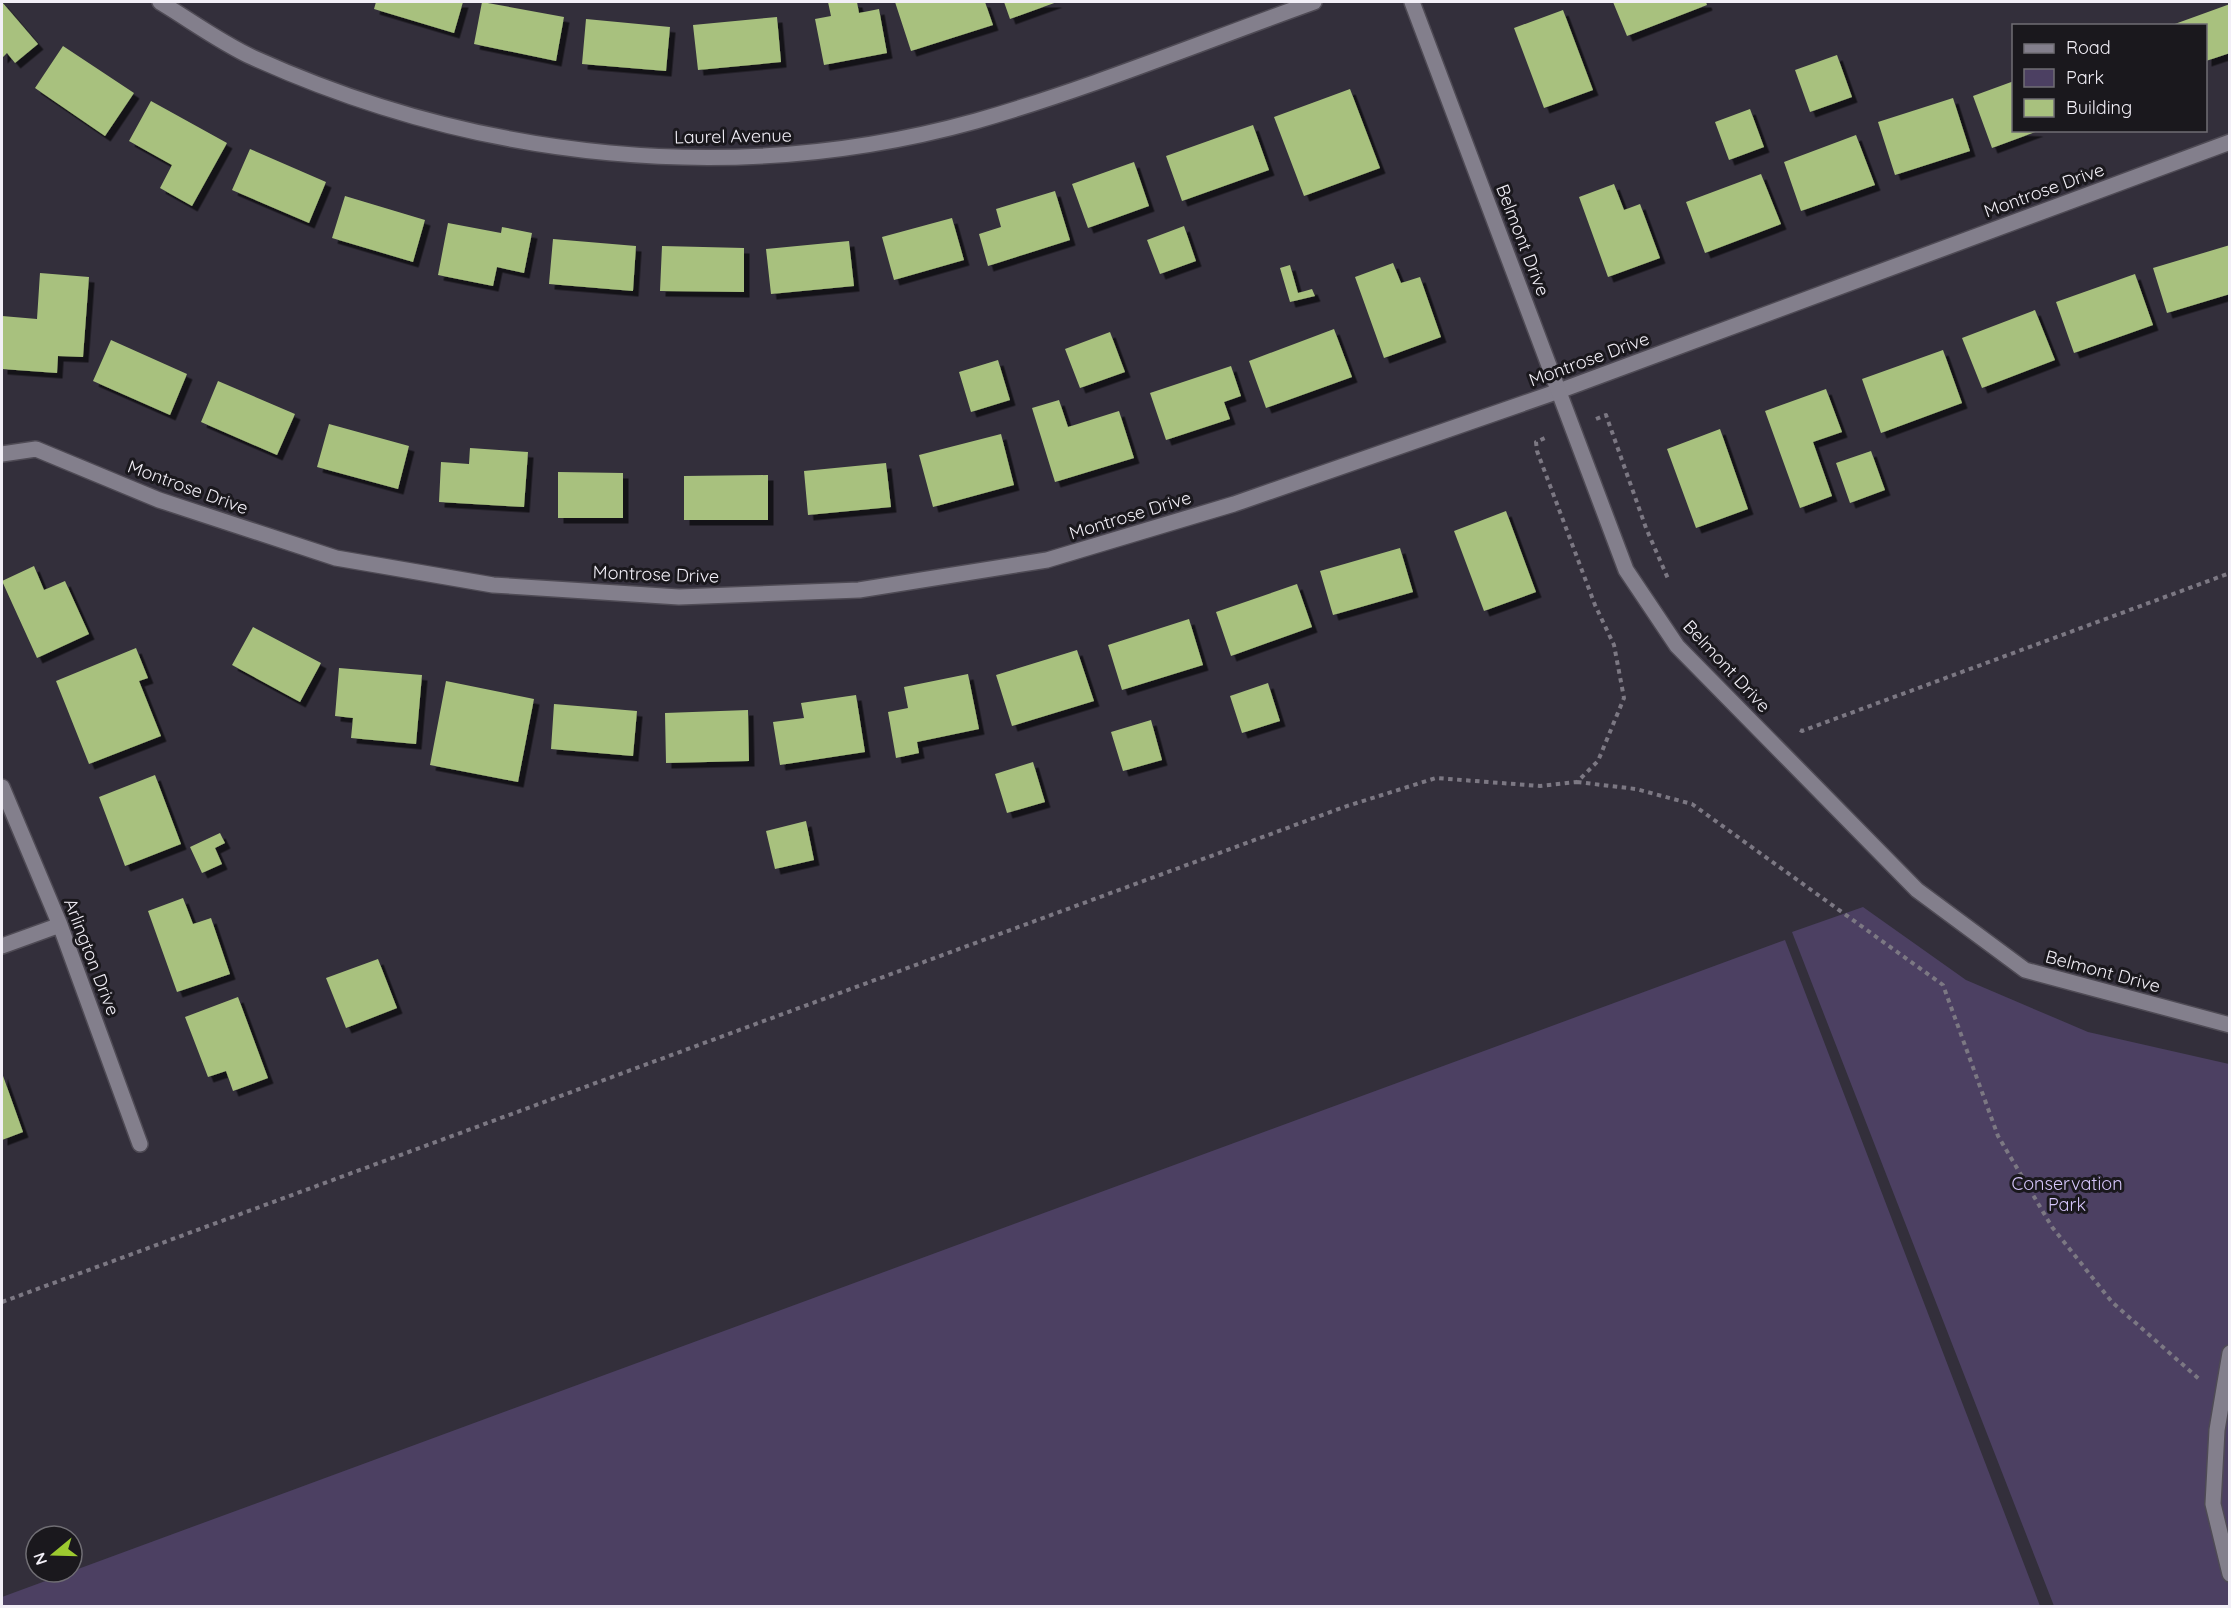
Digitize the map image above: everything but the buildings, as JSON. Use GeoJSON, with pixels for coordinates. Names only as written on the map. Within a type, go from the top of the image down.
{"type":"FeatureCollection","features":[{"type":"Feature","properties":{"kind":"street","name":"Laurel Avenue"},"geometry":{"type":"LineString","coordinates":[[160,2],[252,57],[398,113],[472,133],[561,148],[628,156],[736,159],[814,153],[889,141],[975,121],[1051,98],[1314,2]]}},
{"type":"Feature","properties":{"kind":"street","name":"Belmont Drive"},"geometry":{"type":"LineString","coordinates":[[1412,2],[1626,570],[1677,646],[1917,890],[2025,970],[2229,1025]]}},
{"type":"Feature","properties":{"kind":"street","name":"Montrose Drive"},"geometry":{"type":"LineString","coordinates":[[2,454],[36,449],[159,501],[336,558],[482,583],[679,597],[859,590],[1047,560],[1234,504],[1559,391],[2229,142]]}},
{"type":"Feature","properties":{"kind":"street","name":"Arlington Drive"},"geometry":{"type":"LineString","coordinates":[[2,787],[60,925],[140,1143]]}},
{"type":"Feature","properties":{"kind":"street"},"geometry":{"type":"LineString","coordinates":[[2,946],[60,925]]}},
{"type":"Feature","properties":{"kind":"street"},"geometry":{"type":"LineString","coordinates":[[2229,1353],[2217,1430],[2213,1504],[2229,1574]]}},
{"type":"Feature","properties":{"kind":"path"},"geometry":{"type":"LineString","coordinates":[[1802,731],[2229,573]]}},
{"type":"Feature","properties":{"kind":"path"},"geometry":{"type":"LineString","coordinates":[[1577,782],[1599,761],[1624,698],[1614,645],[1595,605]]}},
{"type":"Feature","properties":{"kind":"path"},"geometry":{"type":"LineString","coordinates":[[2,1302],[1344,807],[1436,778],[1540,786],[1577,782],[1636,789],[1692,804],[1943,985],[1998,1136],[2052,1227],[2112,1302],[2190,1374],[2223,1394]]}},
{"type":"Feature","properties":{"kind":"green space","name":"Conservation Park"},"geometry":{"type":"Polygon","coordinates":[[[1863,907],[1966,980],[2088,1032],[2229,1064],[2229,1606],[2054,1606],[1792,932],[1863,907]]]}},
{"type":"Feature","properties":{"kind":"green space"},"geometry":{"type":"Polygon","coordinates":[[[1785,940],[2040,1606],[2,1606],[2,1597],[37,1584],[84,1584],[84,1567],[1785,940]]]}}]}
